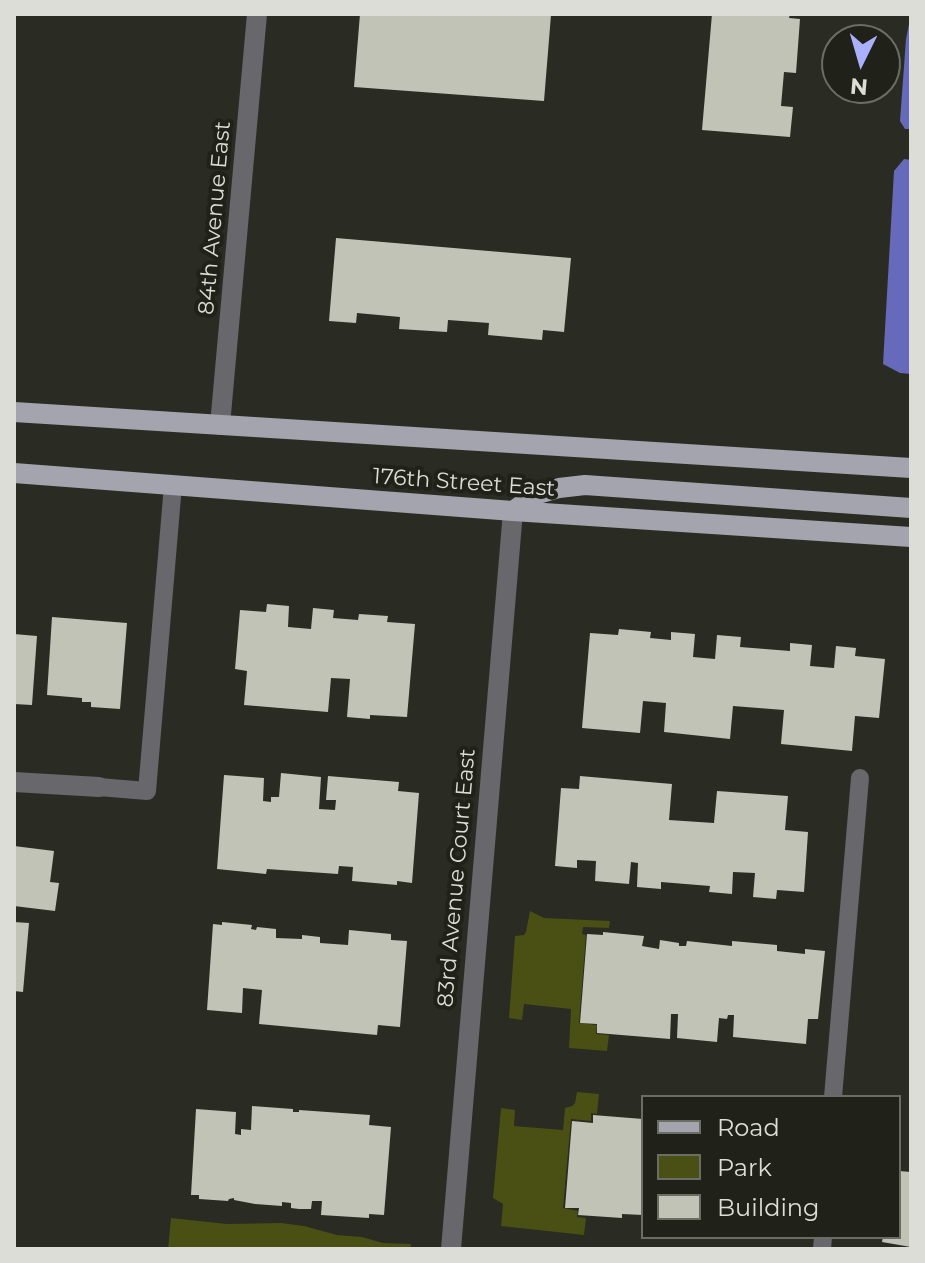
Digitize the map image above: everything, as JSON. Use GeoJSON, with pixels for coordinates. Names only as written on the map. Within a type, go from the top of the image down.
{"type":"FeatureCollection","features":[{"type":"Feature","properties":{"kind":"main road","name":"176th Street East"},"geometry":{"type":"LineString","coordinates":[[14,412],[911,468]]}},
{"type":"Feature","properties":{"kind":"main road","name":"176th Street East"},"geometry":{"type":"LineString","coordinates":[[14,473],[911,537]]}},
{"type":"Feature","properties":{"kind":"main road"},"geometry":{"type":"LineString","coordinates":[[513,511],[535,495],[585,485],[911,508]]}},
{"type":"Feature","properties":{"kind":"street","name":"84th Avenue East"},"geometry":{"type":"LineString","coordinates":[[220,425],[257,14]]}},
{"type":"Feature","properties":{"kind":"street","name":"83rd Avenue Court East"},"geometry":{"type":"LineString","coordinates":[[451,1249],[513,511]]}},
{"type":"Feature","properties":{"kind":"street"},"geometry":{"type":"LineString","coordinates":[[14,782],[99,787]]}},
{"type":"Feature","properties":{"kind":"lane"},"geometry":{"type":"LineString","coordinates":[[99,787],[147,791],[173,485]]}},
{"type":"Feature","properties":{"kind":"lane"},"geometry":{"type":"LineString","coordinates":[[833,1095],[860,778]]}},
{"type":"Feature","properties":{"kind":"green space"},"geometry":{"type":"Polygon","coordinates":[[[530,911],[544,918],[610,921],[609,928],[583,927],[582,934],[586,935],[579,1023],[597,1025],[596,1034],[609,1035],[607,1051],[569,1048],[571,1009],[524,1004],[522,1020],[509,1018],[515,936],[526,932],[530,911]]]}},
{"type":"Feature","properties":{"kind":"green space"},"geometry":{"type":"Polygon","coordinates":[[[577,1092],[599,1094],[597,1114],[591,1113],[591,1121],[571,1119],[563,1208],[578,1211],[577,1217],[586,1218],[584,1235],[501,1226],[503,1204],[493,1198],[501,1108],[515,1110],[514,1126],[563,1130],[565,1108],[575,1103],[577,1092]]]}},
{"type":"Feature","properties":{"kind":"green space"},"geometry":{"type":"Polygon","coordinates":[[[171,1218],[227,1224],[281,1223],[383,1243],[411,1244],[410,1249],[168,1249],[171,1218]]]}},
{"type":"Feature","properties":{"kind":"shaded area"},"geometry":{"type":"Polygon","coordinates":[[[911,14],[911,129],[905,129],[900,121],[906,39],[911,14]]]}},
{"type":"Feature","properties":{"kind":"shaded area"},"geometry":{"type":"Polygon","coordinates":[[[904,159],[911,160],[911,374],[900,373],[883,364],[894,171],[904,159]]]}},
{"type":"Feature","properties":{"kind":"building"},"geometry":{"type":"Polygon","coordinates":[[[360,14],[551,15],[544,101],[354,87],[360,14]]]}},
{"type":"Feature","properties":{"kind":"building"},"geometry":{"type":"Polygon","coordinates":[[[712,14],[790,14],[789,18],[800,19],[796,73],[784,72],[781,106],[793,107],[790,137],[702,130],[712,14]]]}},
{"type":"Feature","properties":{"kind":"building"},"geometry":{"type":"Polygon","coordinates":[[[336,238],[571,258],[564,332],[543,330],[542,340],[488,335],[489,323],[448,320],[447,332],[399,329],[400,317],[357,313],[356,323],[329,321],[336,238]]]}},
{"type":"Feature","properties":{"kind":"building"},"geometry":{"type":"Polygon","coordinates":[[[267,604],[289,606],[288,627],[311,629],[313,608],[334,610],[333,618],[358,620],[359,614],[388,616],[387,622],[415,624],[407,717],[347,717],[350,679],[331,678],[328,712],[244,705],[247,671],[235,669],[240,610],[266,612],[267,604]]]}},
{"type":"Feature","properties":{"kind":"building"},"geometry":{"type":"Polygon","coordinates":[[[52,617],[127,623],[120,709],[91,707],[91,702],[82,702],[82,698],[47,695],[52,617]]]}},
{"type":"Feature","properties":{"kind":"building"},"geometry":{"type":"Polygon","coordinates":[[[619,629],[651,632],[650,638],[671,640],[671,632],[695,634],[693,657],[715,659],[717,635],[741,637],[740,647],[790,651],[790,643],[812,645],[810,666],[834,668],[836,646],[856,648],[855,656],[885,659],[879,718],[855,716],[852,751],[781,744],[784,710],[733,706],[730,739],[664,732],[666,703],[643,701],[640,733],[582,728],[590,633],[618,635],[619,629]]]}},
{"type":"Feature","properties":{"kind":"building"},"geometry":{"type":"Polygon","coordinates":[[[14,634],[37,636],[32,705],[14,704],[14,634]]]}},
{"type":"Feature","properties":{"kind":"building"},"geometry":{"type":"Polygon","coordinates":[[[281,773],[321,777],[319,809],[335,810],[336,800],[326,800],[328,776],[399,782],[398,791],[419,793],[412,883],[397,881],[397,885],[352,881],[353,867],[339,866],[338,874],[267,869],[266,874],[217,869],[224,775],[264,778],[263,801],[271,802],[271,797],[279,797],[281,773]]]}},
{"type":"Feature","properties":{"kind":"building"},"geometry":{"type":"Polygon","coordinates":[[[580,776],[672,784],[669,820],[714,823],[717,791],[788,796],[785,830],[808,832],[804,892],[777,890],[776,899],[753,897],[755,873],[733,872],[732,894],[709,892],[710,886],[661,882],[661,889],[637,887],[638,863],[631,862],[629,884],[595,881],[596,861],[577,860],[577,868],[555,866],[561,788],[579,789],[580,776]]]}},
{"type":"Feature","properties":{"kind":"building"},"geometry":{"type":"Polygon","coordinates":[[[14,846],[54,851],[50,882],[59,883],[55,911],[14,906],[14,846]]]}},
{"type":"Feature","properties":{"kind":"building"},"geometry":{"type":"Polygon","coordinates":[[[14,922],[29,923],[23,992],[14,991],[14,922]]]}},
{"type":"Feature","properties":{"kind":"building"},"geometry":{"type":"Polygon","coordinates":[[[222,922],[252,925],[251,929],[256,930],[257,927],[276,929],[276,938],[302,939],[302,935],[320,937],[320,943],[348,945],[349,930],[391,934],[391,940],[407,941],[400,1027],[378,1025],[377,1035],[259,1024],[262,990],[243,988],[242,1013],[207,1010],[213,924],[222,925],[222,922]]]}},
{"type":"Feature","properties":{"kind":"building"},"geometry":{"type":"Polygon","coordinates":[[[603,932],[644,936],[642,946],[659,949],[660,940],[679,943],[679,946],[686,946],[687,941],[732,946],[732,941],[777,945],[777,951],[805,954],[805,949],[825,951],[818,1019],[808,1019],[806,1044],[733,1037],[734,1015],[728,1015],[727,1019],[719,1018],[717,1042],[677,1038],[678,1014],[671,1014],[670,1039],[597,1033],[597,1024],[580,1023],[587,934],[603,935],[603,932]]]}},
{"type":"Feature","properties":{"kind":"building"},"geometry":{"type":"Polygon","coordinates":[[[252,1106],[293,1109],[293,1112],[370,1115],[369,1125],[391,1127],[384,1215],[369,1214],[369,1218],[321,1215],[322,1201],[312,1201],[311,1209],[299,1209],[291,1208],[291,1203],[282,1202],[282,1206],[255,1204],[234,1198],[228,1201],[199,1199],[199,1195],[191,1195],[196,1109],[236,1112],[235,1134],[241,1135],[241,1129],[251,1130],[252,1106]]]}},
{"type":"Feature","properties":{"kind":"building"},"geometry":{"type":"Polygon","coordinates":[[[593,1115],[641,1119],[641,1215],[622,1214],[622,1218],[578,1215],[579,1208],[565,1208],[572,1121],[593,1123],[593,1115]]]}},
{"type":"Feature","properties":{"kind":"building"},"geometry":{"type":"Polygon","coordinates":[[[901,1171],[911,1172],[911,1247],[882,1242],[883,1239],[901,1239],[901,1171]]]}}]}
